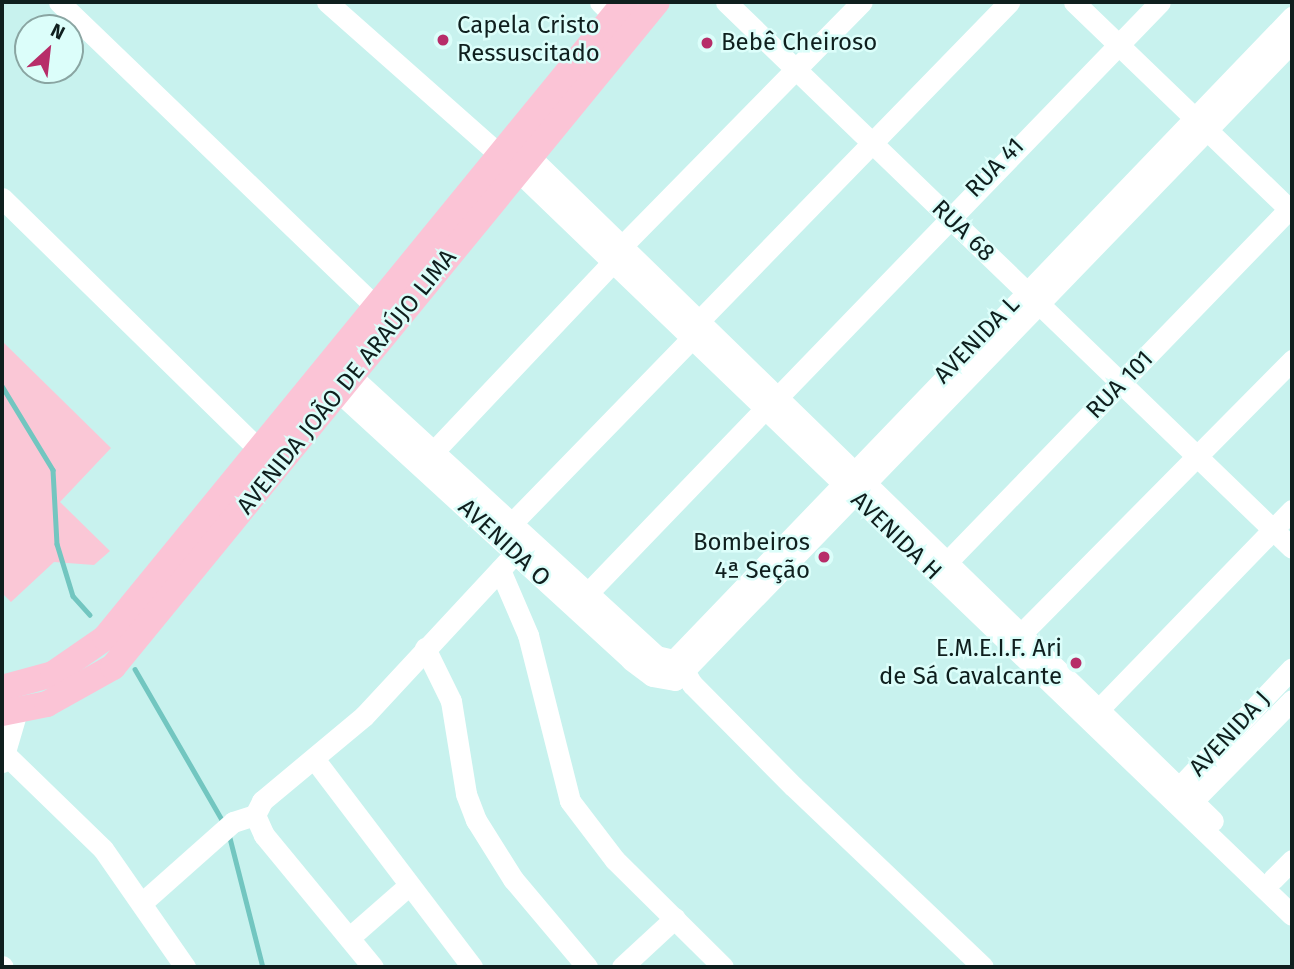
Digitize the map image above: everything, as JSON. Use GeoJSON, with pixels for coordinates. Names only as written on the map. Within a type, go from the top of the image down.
{"type":"FeatureCollection","features":[{"type":"Feature","properties":{"kind":"main road","name":"AVENIDA JOÃO DE ARAÚJO LIMA"},"geometry":{"type":"LineString","coordinates":[[2,688],[52,674],[105,639],[378,309],[657,2]]}},
{"type":"Feature","properties":{"kind":"main road","name":"AVENIDA JOÃO DE ARAÚJO LIMA"},"geometry":{"type":"LineString","coordinates":[[9,712],[47,704],[113,667],[346,385],[515,157],[613,6]]}},
{"type":"Feature","properties":{"kind":"street"},"geometry":{"type":"LineString","coordinates":[[59,2],[378,309]]}},
{"type":"Feature","properties":{"kind":"street","name":"AVENIDA H"},"geometry":{"type":"LineString","coordinates":[[328,2],[515,157],[1181,800],[1292,898]]}},
{"type":"Feature","properties":{"kind":"street","name":"RUA 68"},"geometry":{"type":"LineString","coordinates":[[726,2],[1292,548]]}},
{"type":"Feature","properties":{"kind":"street"},"geometry":{"type":"LineString","coordinates":[[436,449],[615,256],[862,2]]}},
{"type":"Feature","properties":{"kind":"street"},"geometry":{"type":"LineString","coordinates":[[514,521],[870,143],[1009,2]]}},
{"type":"Feature","properties":{"kind":"street"},"geometry":{"type":"LineString","coordinates":[[1074,2],[1291,209]]}},
{"type":"Feature","properties":{"kind":"street","name":"RUA 41"},"geometry":{"type":"LineString","coordinates":[[573,607],[948,217],[1160,2]]}},
{"type":"Feature","properties":{"kind":"street","name":"AVENIDA L"},"geometry":{"type":"LineString","coordinates":[[1202,123],[1292,17]]}},
{"type":"Feature","properties":{"kind":"street","name":"AVENIDA L"},"geometry":{"type":"LineString","coordinates":[[675,668],[1202,123],[1292,42]]}},
{"type":"Feature","properties":{"kind":"street"},"geometry":{"type":"LineString","coordinates":[[2,198],[261,452]]}},
{"type":"Feature","properties":{"kind":"street","name":"RUA 101"},"geometry":{"type":"LineString","coordinates":[[947,562],[1291,209]]}},
{"type":"Feature","properties":{"kind":"street"},"geometry":{"type":"LineString","coordinates":[[1023,632],[1292,360]]}},
{"type":"Feature","properties":{"kind":"street","name":"AVENIDA O"},"geometry":{"type":"LineString","coordinates":[[346,385],[436,449],[675,668]]}},
{"type":"Feature","properties":{"kind":"street","name":"AVENIDA O"},"geometry":{"type":"LineString","coordinates":[[346,385],[515,553],[644,670],[675,668]]}},
{"type":"Feature","properties":{"kind":"street","name":"AVENIDA H"},"geometry":{"type":"LineString","coordinates":[[852,484],[947,562],[1023,632],[1292,915]]}},
{"type":"Feature","properties":{"kind":"street"},"geometry":{"type":"LineString","coordinates":[[1099,709],[1292,510]]}},
{"type":"Feature","properties":{"kind":"street"},"geometry":{"type":"LineString","coordinates":[[373,967],[351,937],[264,835],[255,815],[261,801],[315,760],[515,553]]}},
{"type":"Feature","properties":{"kind":"street"},"geometry":{"type":"LineString","coordinates":[[500,570],[528,635],[570,802],[615,860],[723,967]]}},
{"type":"Feature","properties":{"kind":"street"},"geometry":{"type":"LineString","coordinates":[[425,648],[451,701],[461,769],[476,820],[513,879],[587,967]]}},
{"type":"Feature","properties":{"kind":"street"},"geometry":{"type":"LineString","coordinates":[[675,668],[833,826],[983,967]]}},
{"type":"Feature","properties":{"kind":"street","name":"AVENIDA J"},"geometry":{"type":"LineString","coordinates":[[1181,800],[1292,668]]}},
{"type":"Feature","properties":{"kind":"street","name":"AVENIDA J"},"geometry":{"type":"LineString","coordinates":[[1181,800],[1292,700]]}},
{"type":"Feature","properties":{"kind":"street"},"geometry":{"type":"LineString","coordinates":[[9,712],[4,758],[71,813],[144,901],[185,967]]}},
{"type":"Feature","properties":{"kind":"street"},"geometry":{"type":"LineString","coordinates":[[315,760],[407,887],[472,967]]}},
{"type":"Feature","properties":{"kind":"street"},"geometry":{"type":"LineString","coordinates":[[144,901],[233,822],[255,815]]}},
{"type":"Feature","properties":{"kind":"street"},"geometry":{"type":"LineString","coordinates":[[1273,879],[1292,860]]}},
{"type":"Feature","properties":{"kind":"street"},"geometry":{"type":"LineString","coordinates":[[351,937],[407,887]]}},
{"type":"Feature","properties":{"kind":"street"},"geometry":{"type":"LineString","coordinates":[[622,967],[675,918]]}},
{"type":"Feature","properties":{"kind":"shaded area"},"geometry":{"type":"Polygon","coordinates":[[[2,341],[111,448],[60,502],[110,551],[94,565],[54,562],[11,602],[2,593],[2,341]]]}},
{"type":"Feature","properties":{"kind":"waterway"},"geometry":{"type":"LineString","coordinates":[[2,386],[53,470],[57,544],[73,596],[90,615]]}},
{"type":"Feature","properties":{"kind":"waterway"},"geometry":{"type":"LineString","coordinates":[[135,669],[224,823]]}},
{"type":"Feature","properties":{"kind":"waterway"},"geometry":{"type":"LineString","coordinates":[[229,834],[263,967]]}},
{"type":"Feature","properties":{"kind":"place","name":"Capela Cristo Ressuscitado"},"geometry":{"type":"Point","coordinates":[443,40]}},
{"type":"Feature","properties":{"kind":"place","name":"Bebê Cheiroso"},"geometry":{"type":"Point","coordinates":[707,43]}},
{"type":"Feature","properties":{"kind":"place","name":"Bombeiros 4ª Seção"},"geometry":{"type":"Point","coordinates":[824,557]}},
{"type":"Feature","properties":{"kind":"place","name":"E.M.E.I.F. Ari de Sá Cavalcante"},"geometry":{"type":"Point","coordinates":[1076,663]}}]}
